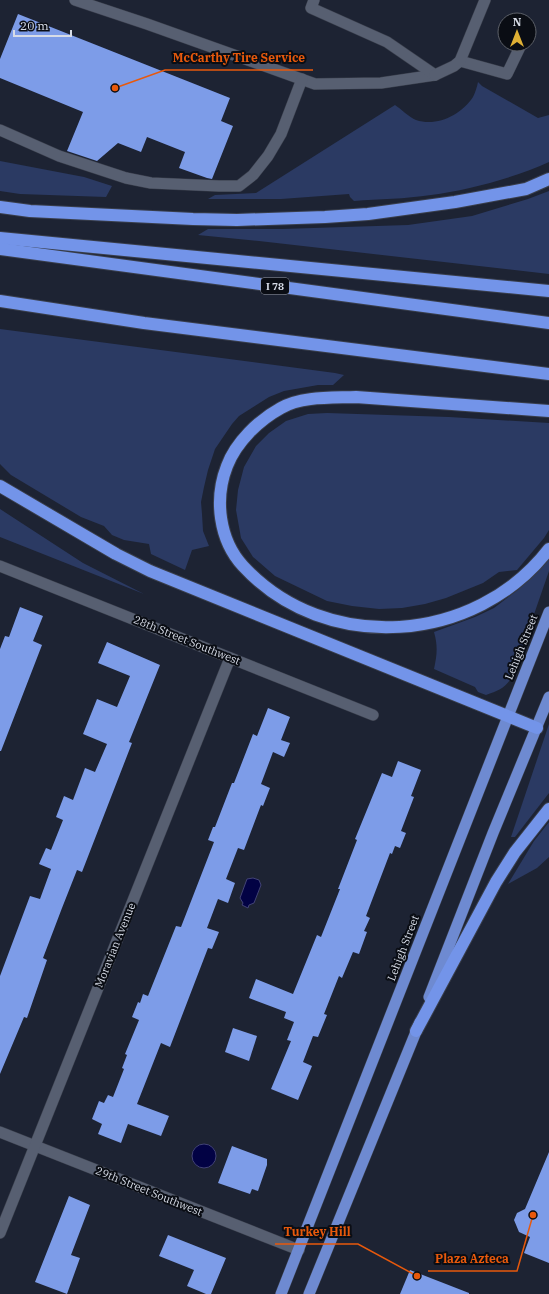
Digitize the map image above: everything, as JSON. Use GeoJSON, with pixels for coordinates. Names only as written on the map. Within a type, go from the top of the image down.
{"type":"FeatureCollection","features":[{"type":"Feature","properties":{"kind":"highway"},"geometry":{"type":"LineString","coordinates":[[0,207],[30,211],[192,219],[237,220],[324,217],[368,214],[455,202],[526,189],[549,179]]}},
{"type":"Feature","properties":{"kind":"highway"},"geometry":{"type":"LineString","coordinates":[[0,238],[549,291]]}},
{"type":"Feature","properties":{"kind":"highway","name":"I 78"},"geometry":{"type":"LineString","coordinates":[[0,249],[549,323]]}},
{"type":"Feature","properties":{"kind":"highway"},"geometry":{"type":"LineString","coordinates":[[0,301],[144,323],[549,374]]}},
{"type":"Feature","properties":{"kind":"highway"},"geometry":{"type":"LineString","coordinates":[[549,411],[356,396],[326,398],[295,403],[282,407],[267,417],[239,444],[227,465],[221,487],[220,511],[223,527],[230,546],[243,566],[260,582],[301,608],[327,619],[353,625],[380,628],[413,626],[439,622],[470,610],[496,597],[519,580],[549,549]]}},
{"type":"Feature","properties":{"kind":"highway"},"geometry":{"type":"LineString","coordinates":[[0,486],[116,554],[150,571],[537,728]]}},
{"type":"Feature","properties":{"kind":"highway","name":"Lehigh Street"},"geometry":{"type":"LineString","coordinates":[[281,1294],[549,612]]}},
{"type":"Feature","properties":{"kind":"highway"},"geometry":{"type":"LineString","coordinates":[[309,1294],[416,1031],[493,833],[549,696]]}},
{"type":"Feature","properties":{"kind":"highway"},"geometry":{"type":"LineString","coordinates":[[416,1031],[496,882],[515,852],[549,809]]}},
{"type":"Feature","properties":{"kind":"street"},"geometry":{"type":"LineString","coordinates":[[75,0],[315,84],[381,83],[435,75],[454,66],[460,61],[485,0]]}},
{"type":"Feature","properties":{"kind":"street"},"geometry":{"type":"LineString","coordinates":[[314,0],[311,8],[387,42],[435,75]]}},
{"type":"Feature","properties":{"kind":"street"},"geometry":{"type":"LineString","coordinates":[[460,61],[507,74],[518,52]]}},
{"type":"Feature","properties":{"kind":"street"},"geometry":{"type":"LineString","coordinates":[[0,130],[59,156],[126,178],[151,183],[239,186],[253,175],[268,156],[281,134],[302,79]]}},
{"type":"Feature","properties":{"kind":"street","name":"28th Street Southwest"},"geometry":{"type":"LineString","coordinates":[[0,566],[373,715]]}},
{"type":"Feature","properties":{"kind":"street","name":"Moravian Avenue"},"geometry":{"type":"LineString","coordinates":[[0,1233],[230,658]]}},
{"type":"Feature","properties":{"kind":"street","name":"29th Street Southwest"},"geometry":{"type":"LineString","coordinates":[[0,1132],[299,1250]]}},
{"type":"Feature","properties":{"kind":"shaded area"},"geometry":{"type":"Polygon","coordinates":[[[478,82],[482,86],[538,118],[549,115],[549,162],[491,183],[445,193],[421,196],[354,201],[349,194],[281,199],[208,199],[215,195],[256,193],[395,105],[416,120],[424,122],[440,121],[448,118],[462,109],[473,97],[478,82]]]}},
{"type":"Feature","properties":{"kind":"shaded area"},"geometry":{"type":"Polygon","coordinates":[[[0,161],[84,177],[112,186],[106,197],[20,194],[0,191],[0,161]]]}},
{"type":"Feature","properties":{"kind":"shaded area"},"geometry":{"type":"Polygon","coordinates":[[[549,191],[549,274],[198,235],[208,229],[282,229],[408,225],[472,216],[549,191]]]}},
{"type":"Feature","properties":{"kind":"shaded area"},"geometry":{"type":"Polygon","coordinates":[[[0,329],[344,375],[333,385],[318,385],[284,391],[269,397],[239,416],[232,424],[215,449],[208,470],[201,502],[203,531],[209,546],[192,550],[185,570],[151,554],[149,544],[124,540],[112,535],[104,526],[81,517],[11,475],[0,464],[0,329]]]}},
{"type":"Feature","properties":{"kind":"shaded area"},"geometry":{"type":"Polygon","coordinates":[[[327,413],[449,417],[549,423],[549,530],[517,570],[499,572],[483,583],[446,598],[402,608],[379,609],[327,601],[275,576],[253,557],[241,538],[236,510],[238,490],[244,467],[256,446],[269,433],[286,421],[308,414],[327,413]]]}},
{"type":"Feature","properties":{"kind":"shaded area"},"geometry":{"type":"Polygon","coordinates":[[[0,509],[83,563],[144,594],[0,537],[0,509]]]}},
{"type":"Feature","properties":{"kind":"shaded area"},"geometry":{"type":"Polygon","coordinates":[[[549,558],[549,571],[513,675],[505,686],[486,695],[478,692],[475,687],[434,669],[437,650],[434,632],[475,617],[494,608],[519,589],[523,582],[549,558]]]}},
{"type":"Feature","properties":{"kind":"shaded area"},"geometry":{"type":"Polygon","coordinates":[[[549,724],[549,793],[515,837],[511,837],[549,724]]]}},
{"type":"Feature","properties":{"kind":"shaded area"},"geometry":{"type":"Polygon","coordinates":[[[549,822],[549,857],[537,868],[508,884],[534,841],[549,822]]]}},
{"type":"Feature","properties":{"kind":"shaded area"},"geometry":{"type":"Polygon","coordinates":[[[253,878],[259,880],[261,885],[254,903],[249,905],[248,908],[242,905],[243,903],[240,898],[247,879],[253,878]]]}},
{"type":"Feature","properties":{"kind":"shaded area"},"geometry":{"type":"Polygon","coordinates":[[[204,1144],[209,1145],[215,1151],[215,1161],[209,1167],[204,1168],[199,1167],[193,1161],[192,1156],[193,1151],[199,1145],[204,1144]]]}},
{"type":"Feature","properties":{"kind":"building"},"geometry":{"type":"Polygon","coordinates":[[[18,14],[230,98],[221,121],[233,126],[212,179],[179,168],[185,152],[147,137],[141,152],[118,143],[97,161],[67,151],[83,112],[0,78],[0,59],[18,14]]]}},
{"type":"Feature","properties":{"kind":"building"},"geometry":{"type":"Polygon","coordinates":[[[20,607],[43,616],[33,641],[42,645],[0,751],[0,649],[5,636],[9,637],[20,607]]]}},
{"type":"Feature","properties":{"kind":"building"},"geometry":{"type":"Polygon","coordinates":[[[107,642],[160,665],[129,742],[132,743],[82,872],[77,870],[43,958],[47,960],[27,1018],[24,1017],[0,1074],[0,976],[30,896],[40,899],[51,869],[39,864],[46,848],[51,850],[63,820],[56,817],[64,796],[73,800],[85,768],[95,772],[107,744],[83,734],[97,699],[117,707],[130,676],[98,663],[107,642]]]}},
{"type":"Feature","properties":{"kind":"building"},"geometry":{"type":"Polygon","coordinates":[[[268,708],[290,717],[281,740],[290,743],[284,757],[273,752],[261,784],[270,788],[263,806],[261,805],[244,850],[238,848],[226,879],[235,883],[228,903],[218,899],[207,928],[219,932],[212,949],[208,948],[170,1047],[161,1043],[137,1104],[169,1116],[161,1136],[128,1124],[121,1143],[98,1134],[102,1124],[92,1119],[99,1101],[104,1103],[108,1095],[113,1097],[124,1069],[122,1068],[127,1055],[125,1054],[139,1020],[132,1017],[143,994],[148,996],[176,926],[181,927],[214,842],[208,840],[213,827],[215,827],[232,783],[234,783],[253,734],[257,736],[268,708]]]}},
{"type":"Feature","properties":{"kind":"building"},"geometry":{"type":"Polygon","coordinates":[[[398,761],[421,770],[411,796],[414,797],[401,831],[406,833],[400,848],[395,846],[392,854],[390,853],[366,916],[370,918],[364,931],[367,932],[359,954],[353,952],[342,978],[339,976],[324,1014],[327,1015],[318,1037],[313,1036],[303,1062],[312,1066],[298,1100],[271,1089],[291,1041],[287,1040],[294,1022],[284,1018],[286,1012],[249,998],[256,979],[293,994],[317,935],[321,937],[357,840],[355,839],[382,773],[392,777],[398,761]]]}},
{"type":"Feature","properties":{"kind":"building"},"geometry":{"type":"Polygon","coordinates":[[[233,1028],[257,1036],[249,1061],[225,1052],[233,1028]]]}},
{"type":"Feature","properties":{"kind":"building"},"geometry":{"type":"Polygon","coordinates":[[[232,1146],[267,1159],[267,1165],[258,1191],[252,1189],[250,1194],[218,1183],[232,1146]]]}},
{"type":"Feature","properties":{"kind":"building"},"geometry":{"type":"Polygon","coordinates":[[[549,1152],[549,1263],[524,1253],[530,1237],[519,1232],[514,1220],[517,1213],[525,1209],[549,1152]]]}},
{"type":"Feature","properties":{"kind":"building"},"geometry":{"type":"Polygon","coordinates":[[[69,1196],[90,1205],[71,1255],[80,1258],[67,1294],[35,1282],[69,1196]]]}},
{"type":"Feature","properties":{"kind":"building"},"geometry":{"type":"Polygon","coordinates":[[[168,1235],[226,1258],[211,1294],[206,1294],[187,1286],[194,1270],[159,1256],[168,1235]]]}},
{"type":"Feature","properties":{"kind":"building"},"geometry":{"type":"Polygon","coordinates":[[[410,1270],[469,1293],[469,1294],[400,1294],[410,1270]]]}},
{"type":"Feature","properties":{"kind":"place","name":"McCarthy Tire Service"},"geometry":{"type":"Point","coordinates":[115,88]}},
{"type":"Feature","properties":{"kind":"place","name":"Plaza Azteca"},"geometry":{"type":"Point","coordinates":[533,1215]}},
{"type":"Feature","properties":{"kind":"place","name":"Turkey Hill"},"geometry":{"type":"Point","coordinates":[417,1276]}}]}
